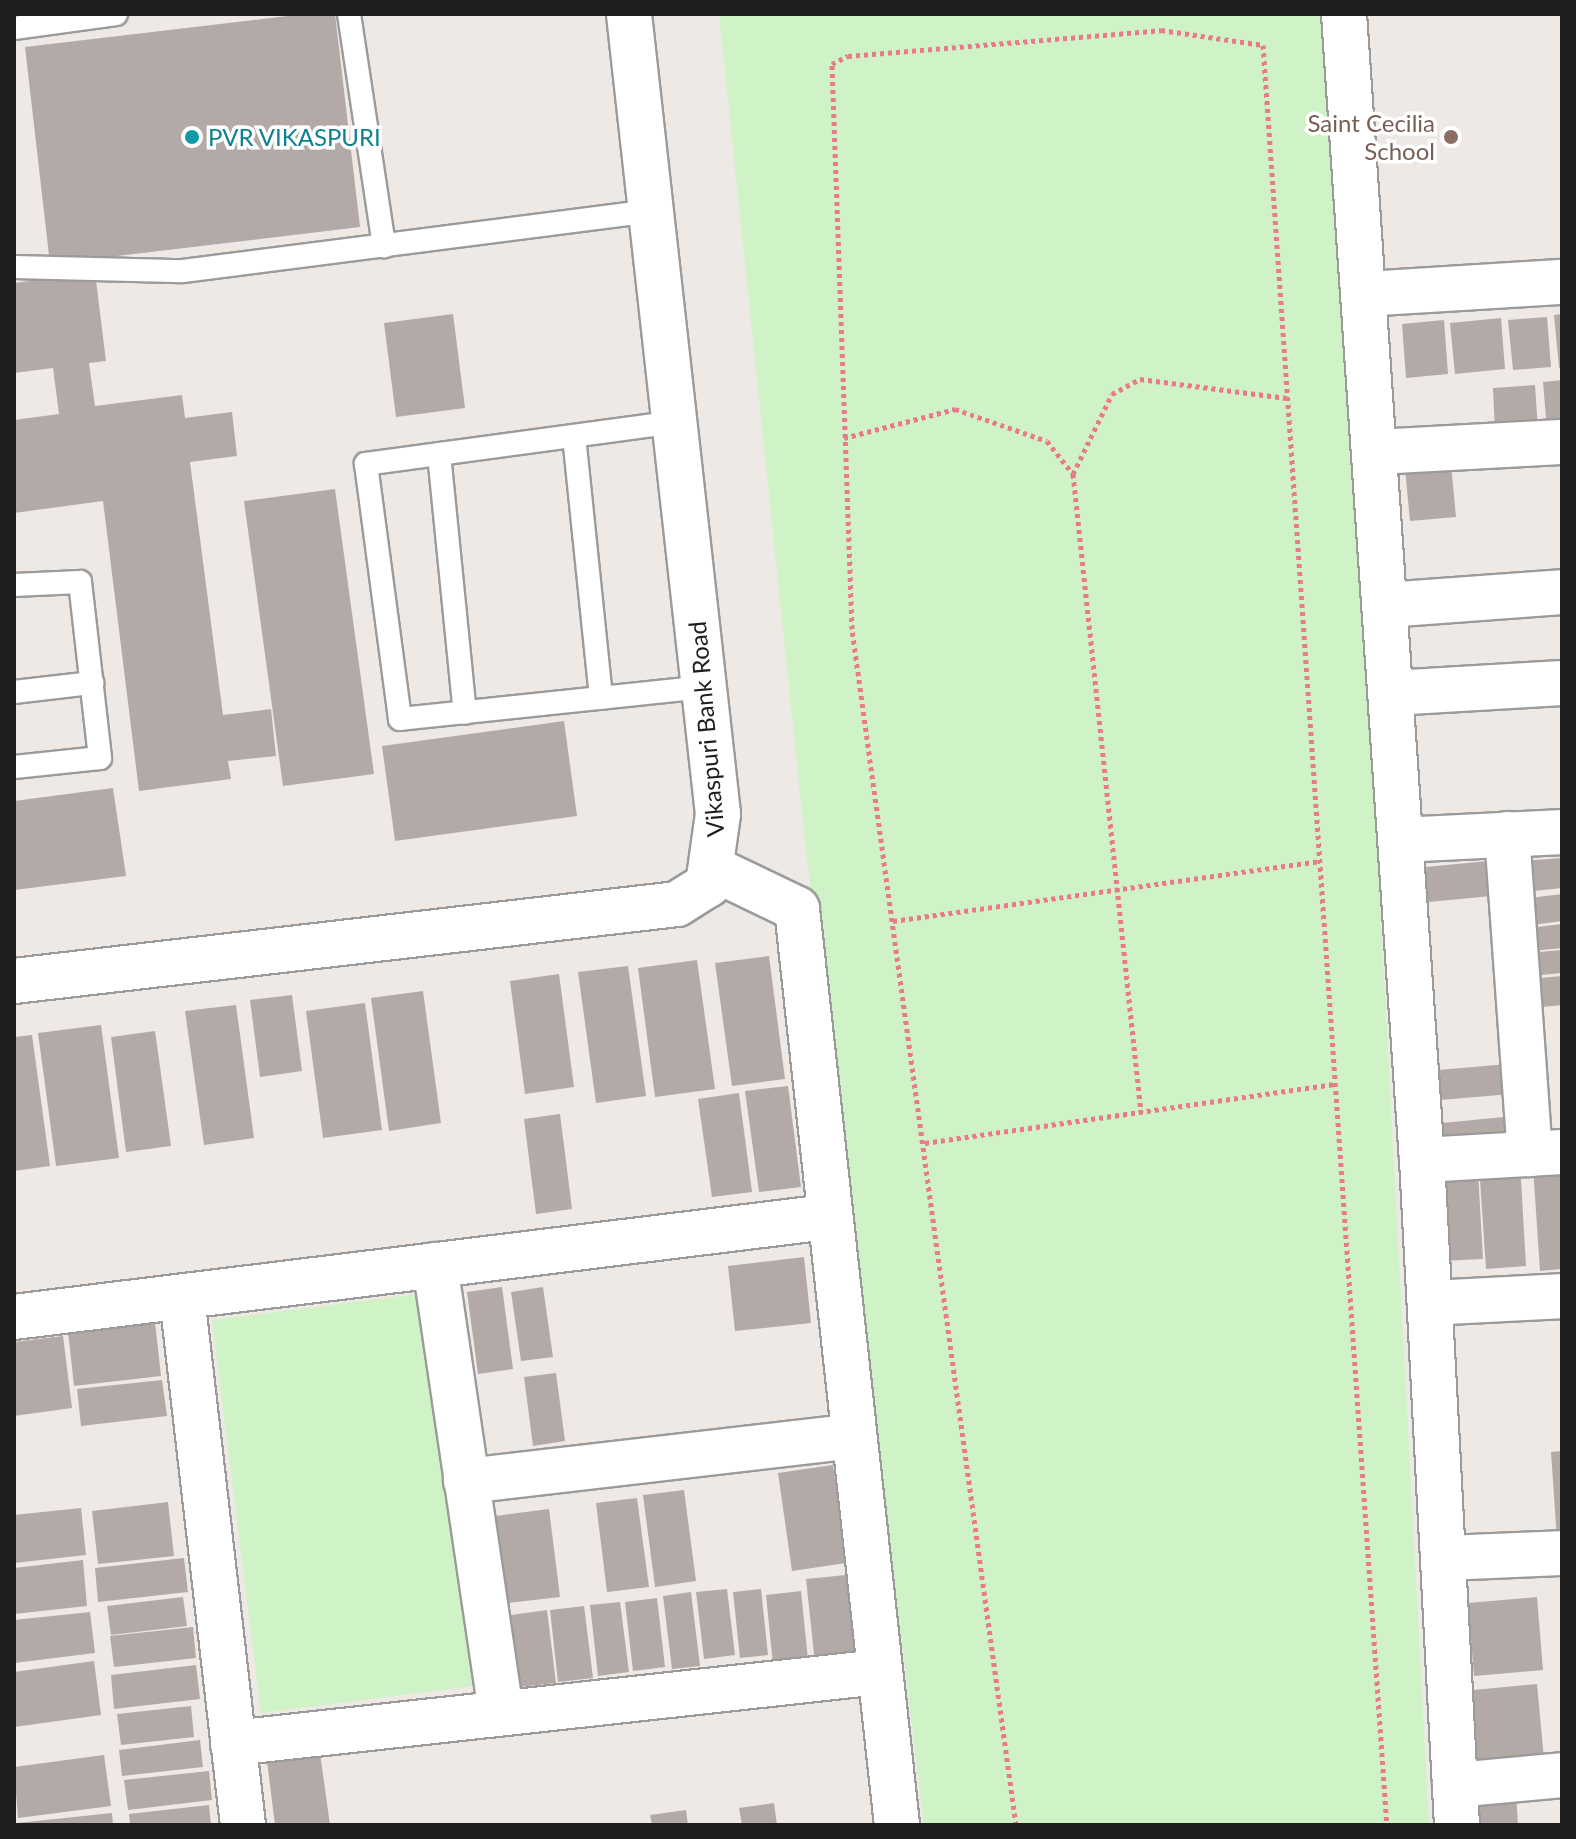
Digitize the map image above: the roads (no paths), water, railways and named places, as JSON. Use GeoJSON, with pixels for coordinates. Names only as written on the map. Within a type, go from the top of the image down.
{"type":"FeatureCollection","features":[{"type":"Feature","properties":{"kind":"street","name":"Vikaspuri Bank Road"},"geometry":{"type":"LineString","coordinates":[[14,981],[677,904],[708,885],[714,869],[718,814],[629,14]]}},
{"type":"Feature","properties":{"kind":"street"},"geometry":{"type":"LineString","coordinates":[[1344,14],[1422,1160],[1456,1805],[1562,1775]]}},
{"type":"Feature","properties":{"kind":"street"},"geometry":{"type":"LineString","coordinates":[[1364,294],[1562,282]]}},
{"type":"Feature","properties":{"kind":"street"},"geometry":{"type":"LineString","coordinates":[[1375,452],[1562,442]]}},
{"type":"Feature","properties":{"kind":"street"},"geometry":{"type":"LineString","coordinates":[[1386,605],[1562,592]]}},
{"type":"Feature","properties":{"kind":"street"},"geometry":{"type":"LineString","coordinates":[[1392,693],[1562,683]]}},
{"type":"Feature","properties":{"kind":"street"},"geometry":{"type":"LineString","coordinates":[[1401,840],[1562,832]]}},
{"type":"Feature","properties":{"kind":"street"},"geometry":{"type":"LineString","coordinates":[[1422,1160],[1546,1153],[1507,834]]}},
{"type":"Feature","properties":{"kind":"street"},"geometry":{"type":"LineString","coordinates":[[714,869],[797,909],[827,1217],[897,1825]]}},
{"type":"Feature","properties":{"kind":"street"},"geometry":{"type":"LineString","coordinates":[[14,1317],[827,1217]]}},
{"type":"Feature","properties":{"kind":"street"},"geometry":{"type":"LineString","coordinates":[[435,1265],[501,1713]]}},
{"type":"Feature","properties":{"kind":"street"},"geometry":{"type":"LineString","coordinates":[[1430,1303],[1562,1296]]}},
{"type":"Feature","properties":{"kind":"street"},"geometry":{"type":"LineString","coordinates":[[182,1297],[243,1825]]}},
{"type":"Feature","properties":{"kind":"street"},"geometry":{"type":"LineString","coordinates":[[466,1481],[852,1436]]}},
{"type":"Feature","properties":{"kind":"street"},"geometry":{"type":"LineString","coordinates":[[1444,1558],[1562,1553]]}},
{"type":"Feature","properties":{"kind":"street"},"geometry":{"type":"LineString","coordinates":[[233,1743],[879,1672]]}},
{"type":"Feature","properties":{"kind":"lane"},"geometry":{"type":"LineString","coordinates":[[14,28],[116,14]]}},
{"type":"Feature","properties":{"kind":"lane"},"geometry":{"type":"LineString","coordinates":[[349,14],[384,246]]}},
{"type":"Feature","properties":{"kind":"lane"},"geometry":{"type":"LineString","coordinates":[[14,267],[183,271],[651,211]]}},
{"type":"Feature","properties":{"kind":"lane"},"geometry":{"type":"LineString","coordinates":[[675,422],[366,464],[400,719],[704,687]]}},
{"type":"Feature","properties":{"kind":"lane"},"geometry":{"type":"LineString","coordinates":[[574,436],[601,698]]}},
{"type":"Feature","properties":{"kind":"lane"},"geometry":{"type":"LineString","coordinates":[[439,454],[465,713]]}},
{"type":"Feature","properties":{"kind":"lane"},"geometry":{"type":"LineString","coordinates":[[14,585],[80,582],[100,758],[14,767]]}},
{"type":"Feature","properties":{"kind":"lane"},"geometry":{"type":"LineString","coordinates":[[14,692],[92,683]]}},
{"type":"Feature","properties":{"kind":"place","name":"PVR VIKASPURI"},"geometry":{"type":"Point","coordinates":[192,137]}},
{"type":"Feature","properties":{"kind":"place","name":"Saint Cecilia School"},"geometry":{"type":"Point","coordinates":[1451,137]}}]}
